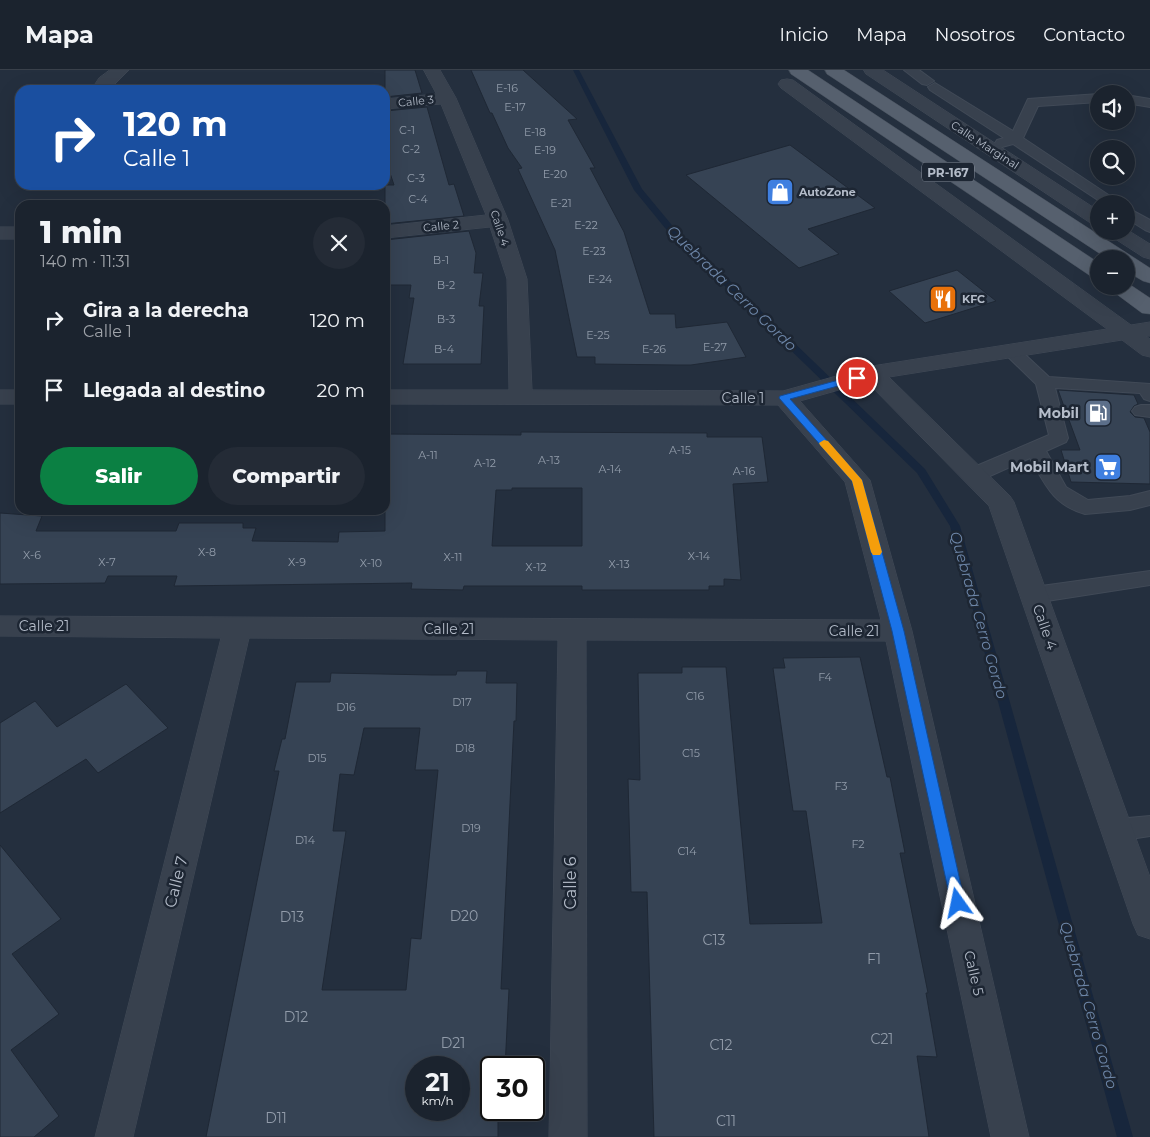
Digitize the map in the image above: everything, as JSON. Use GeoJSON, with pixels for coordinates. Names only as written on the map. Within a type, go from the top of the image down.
{"type":"FeatureCollection","features":[{"type":"Feature","properties":{"kind":"main road","name":"PR-167"},"geometry":{"type":"LineString","coordinates":[[833,70],[1108,250]]}},
{"type":"Feature","properties":{"kind":"main road","name":"PR-167"},"geometry":{"type":"LineString","coordinates":[[792,77],[1090,268]]}},
{"type":"Feature","properties":{"kind":"main road"},"geometry":{"type":"LineString","coordinates":[[1135,268],[1150,277]]}},
{"type":"Feature","properties":{"kind":"main road"},"geometry":{"type":"LineString","coordinates":[[1131,295],[1150,308]]}},
{"type":"Feature","properties":{"kind":"street"},"geometry":{"type":"LineString","coordinates":[[103,85],[121,70]]}},
{"type":"Feature","properties":{"kind":"street","name":"Calle 4"},"geometry":{"type":"LineString","coordinates":[[432,70],[448,98],[498,220],[517,278],[521,397]]}},
{"type":"Feature","properties":{"kind":"street","name":"Calle Marginal"},"geometry":{"type":"LineString","coordinates":[[872,70],[1090,214]]}},
{"type":"Feature","properties":{"kind":"street"},"geometry":{"type":"LineString","coordinates":[[792,77],[1150,350]]}},
{"type":"Feature","properties":{"kind":"street","name":"Calle 3"},"geometry":{"type":"LineString","coordinates":[[390,104],[448,98]]}},
{"type":"Feature","properties":{"kind":"street","name":"Calle 2"},"geometry":{"type":"LineString","coordinates":[[390,231],[498,220]]}},
{"type":"Feature","properties":{"kind":"street"},"geometry":{"type":"LineString","coordinates":[[0,233],[15,233]]}},
{"type":"Feature","properties":{"kind":"street"},"geometry":{"type":"LineString","coordinates":[[1129,240],[1150,254]]}},
{"type":"Feature","properties":{"kind":"street","name":"Calle 1"},"geometry":{"type":"LineString","coordinates":[[390,397],[784,398],[872,374],[1150,329]]}},
{"type":"Feature","properties":{"kind":"street","name":"Calle 4"},"geometry":{"type":"LineString","coordinates":[[872,374],[1001,502],[1150,924]]}},
{"type":"Feature","properties":{"kind":"street"},"geometry":{"type":"LineString","coordinates":[[0,397],[15,397]]}},
{"type":"Feature","properties":{"kind":"street","name":"Calle 5"},"geometry":{"type":"LineString","coordinates":[[784,398],[857,480],[898,631],[1010,1137]]}},
{"type":"Feature","properties":{"kind":"street","name":"Calle 21"},"geometry":{"type":"LineString","coordinates":[[0,626],[898,631]]}},
{"type":"Feature","properties":{"kind":"street","name":"Calle 7"},"geometry":{"type":"LineString","coordinates":[[114,1137],[238,627]]}},
{"type":"Feature","properties":{"kind":"street","name":"Calle 6"},"geometry":{"type":"LineString","coordinates":[[568,1137],[572,630]]}},
{"type":"Feature","properties":{"kind":"lane"},"geometry":{"type":"LineString","coordinates":[[910,70],[1101,195]]}},
{"type":"Feature","properties":{"kind":"lane"},"geometry":{"type":"LineString","coordinates":[[1016,139],[1033,102],[1090,99]]}},
{"type":"Feature","properties":{"kind":"lane"},"geometry":{"type":"LineString","coordinates":[[1135,100],[1150,102]]}},
{"type":"Feature","properties":{"kind":"lane"},"geometry":{"type":"LineString","coordinates":[[987,146],[1016,139]]}},
{"type":"Feature","properties":{"kind":"lane"},"geometry":{"type":"LineString","coordinates":[[1135,217],[1150,227]]}},
{"type":"Feature","properties":{"kind":"lane"},"geometry":{"type":"LineString","coordinates":[[974,475],[1035,449],[1067,438],[1058,411],[1044,382],[1012,352]]}},
{"type":"Feature","properties":{"kind":"lane"},"geometry":{"type":"LineString","coordinates":[[1044,382],[1146,388],[1147,406]]}},
{"type":"Feature","properties":{"kind":"lane"},"geometry":{"type":"LineString","coordinates":[[1035,449],[1059,491],[1085,507],[1130,503],[1150,498]]}},
{"type":"Feature","properties":{"kind":"lane"},"geometry":{"type":"LineString","coordinates":[[1034,595],[1150,578]]}},
{"type":"Feature","properties":{"kind":"lane"},"geometry":{"type":"LineString","coordinates":[[1117,830],[1150,826]]}},
{"type":"Feature","properties":{"kind":"building"},"geometry":{"type":"Polygon","coordinates":[[[385,70],[415,70],[422,93],[390,96],[390,85],[385,85],[385,70]]]}},
{"type":"Feature","properties":{"kind":"building"},"geometry":{"type":"Polygon","coordinates":[[[471,70],[523,70],[577,119],[568,120],[595,168],[590,168],[624,232],[650,314],[675,314],[676,328],[727,322],[746,357],[691,365],[676,365],[595,364],[595,357],[577,357],[555,250],[518,169],[522,168],[508,148],[471,70]]]}},
{"type":"Feature","properties":{"kind":"building"},"geometry":{"type":"Polygon","coordinates":[[[427,107],[449,185],[454,184],[464,216],[390,223],[390,200],[385,200],[385,190],[390,190],[390,185],[394,185],[390,173],[390,111],[427,107]]]}},
{"type":"Feature","properties":{"kind":"building","name":"AutoZone"},"geometry":{"type":"Polygon","coordinates":[[[790,145],[875,208],[808,229],[839,254],[799,268],[686,175],[790,145]]]}},
{"type":"Feature","properties":{"kind":"building"},"geometry":{"type":"Polygon","coordinates":[[[469,231],[476,253],[474,273],[483,273],[479,306],[484,306],[481,364],[403,364],[414,298],[409,298],[411,285],[390,285],[390,239],[469,231]]]}},
{"type":"Feature","properties":{"kind":"building","name":"KFC"},"geometry":{"type":"Polygon","coordinates":[[[957,270],[996,301],[925,323],[889,291],[957,270]]]}},
{"type":"Feature","properties":{"kind":"building"},"geometry":{"type":"Polygon","coordinates":[[[1058,390],[1134,395],[1138,404],[1130,412],[1135,417],[1144,418],[1150,432],[1150,484],[1071,482],[1061,450],[1080,450],[1058,390]]]}},
{"type":"Feature","properties":{"kind":"building"},"geometry":{"type":"Polygon","coordinates":[[[521,432],[707,433],[707,437],[762,437],[768,482],[733,484],[741,580],[724,579],[724,586],[709,586],[709,590],[582,590],[582,586],[464,586],[463,590],[411,589],[412,583],[174,586],[177,576],[108,576],[105,583],[0,584],[0,513],[42,516],[36,531],[176,531],[179,523],[243,523],[243,528],[256,528],[252,541],[338,542],[339,532],[385,531],[385,515],[390,515],[390,434],[521,435],[521,432]],[[512,488],[512,490],[496,490],[492,546],[582,546],[582,488],[512,488]]]}},
{"type":"Feature","properties":{"kind":"building"},"geometry":{"type":"Polygon","coordinates":[[[860,657],[887,777],[890,777],[905,853],[900,853],[928,993],[926,993],[937,1057],[917,1056],[929,1137],[654,1137],[647,892],[631,892],[628,779],[640,780],[638,673],[682,673],[682,667],[726,667],[750,924],[822,923],[806,811],[793,811],[773,668],[785,668],[783,658],[860,657]]]}},
{"type":"Feature","properties":{"kind":"building"},"geometry":{"type":"Polygon","coordinates":[[[457,671],[487,671],[486,683],[517,683],[501,989],[509,989],[506,1056],[480,1056],[480,1121],[498,1121],[498,1137],[206,1137],[279,771],[274,771],[282,739],[285,739],[296,682],[330,682],[331,673],[456,675],[457,671]],[[364,728],[354,775],[340,774],[333,831],[346,831],[322,990],[406,990],[411,938],[421,939],[438,770],[415,770],[420,728],[364,728]]]}},
{"type":"Feature","properties":{"kind":"building"},"geometry":{"type":"Polygon","coordinates":[[[126,684],[168,728],[98,773],[86,759],[0,813],[0,723],[35,701],[57,727],[126,684]]]}},
{"type":"Feature","properties":{"kind":"building"},"geometry":{"type":"Polygon","coordinates":[[[0,845],[61,919],[12,954],[59,1014],[11,1050],[59,1116],[34,1137],[0,1137],[0,845]]]}},
{"type":"Feature","properties":{"kind":"waterway","name":"Quebrada Cerro Gordo"},"geometry":{"type":"LineString","coordinates":[[576,70],[638,190],[668,226],[921,471],[955,526],[1125,1137]]}},
{"type":"Feature","properties":{"kind":"slow traffic"},"geometry":{"type":"LineString","coordinates":[[824,443],[857,480],[876,552]]}},
{"type":"Feature","properties":{"kind":"place","name":"AutoZone"},"geometry":{"type":"Point","coordinates":[780,192]}},
{"type":"Feature","properties":{"kind":"place","name":"KFC"},"geometry":{"type":"Point","coordinates":[943,299]}},
{"type":"Feature","properties":{"kind":"place","name":"Mobil"},"geometry":{"type":"Point","coordinates":[1098,413]}},
{"type":"Feature","properties":{"kind":"place","name":"Mobil Mart"},"geometry":{"type":"Point","coordinates":[1108,467]}},
{"type":"Feature","properties":{"kind":"route"},"geometry":{"type":"LineString","coordinates":[[857,378],[784,398],[857,480],[898,631],[958,903]]}}]}
